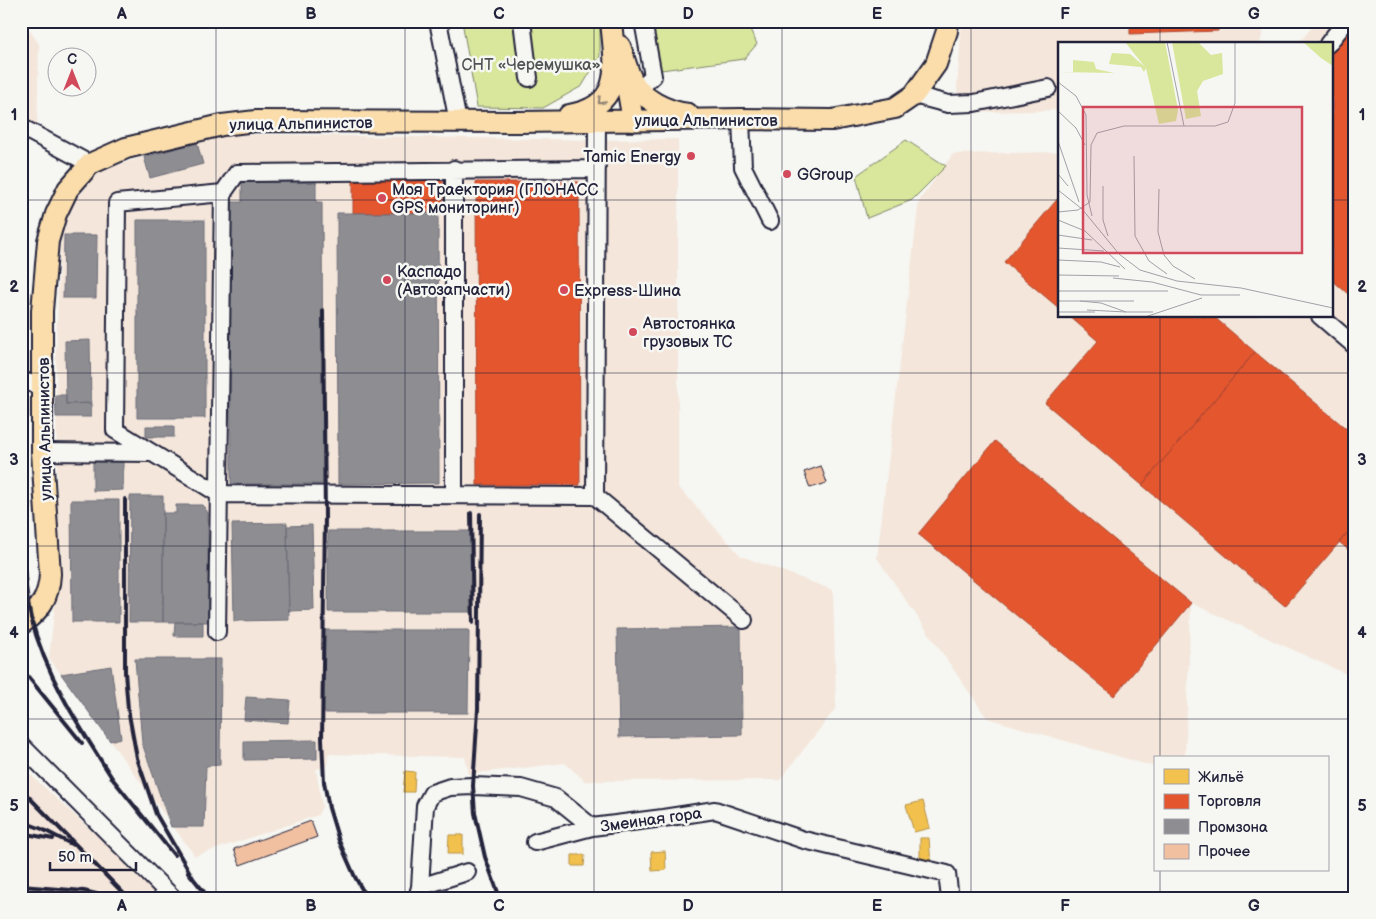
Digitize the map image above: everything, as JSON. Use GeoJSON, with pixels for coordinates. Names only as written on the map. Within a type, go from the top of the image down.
{"type":"FeatureCollection","features":[{"type":"Feature","properties":{"kind":"main road"},"geometry":{"type":"LineString","coordinates":[[613,21],[633,121]]}},
{"type":"Feature","properties":{"kind":"main road"},"geometry":{"type":"LineString","coordinates":[[520,122],[581,113],[590,110],[605,99],[614,79],[613,21]]}},
{"type":"Feature","properties":{"kind":"main road","name":"улица Альпинистов"},"geometry":{"type":"LineString","coordinates":[[21,624],[39,609],[47,596],[50,574],[42,452],[42,310],[48,241],[56,214],[68,189],[90,164],[126,148],[222,125],[256,121],[832,120],[895,108],[914,95],[936,64],[947,31],[948,21]]}},
{"type":"Feature","properties":{"kind":"main road"},"geometry":{"type":"LineString","coordinates":[[618,42],[632,81],[663,108],[678,113],[738,119]]}},
{"type":"Feature","properties":{"kind":"street"},"geometry":{"type":"LineString","coordinates":[[438,21],[458,122]]}},
{"type":"Feature","properties":{"kind":"street"},"geometry":{"type":"LineString","coordinates":[[522,21],[529,78]]}},
{"type":"Feature","properties":{"kind":"street"},"geometry":{"type":"LineString","coordinates":[[639,89],[653,76],[643,21]]}},
{"type":"Feature","properties":{"kind":"street"},"geometry":{"type":"LineString","coordinates":[[1330,42],[1346,21]]}},
{"type":"Feature","properties":{"kind":"street"},"geometry":{"type":"LineString","coordinates":[[914,95],[948,104],[974,103],[1048,88]]}},
{"type":"Feature","properties":{"kind":"street"},"geometry":{"type":"LineString","coordinates":[[738,119],[743,167],[770,221]]}},
{"type":"Feature","properties":{"kind":"street"},"geometry":{"type":"LineString","coordinates":[[595,496],[597,121]]}},
{"type":"Feature","properties":{"kind":"street"},"geometry":{"type":"LineString","coordinates":[[21,127],[90,164]]}},
{"type":"Feature","properties":{"kind":"street"},"geometry":{"type":"LineString","coordinates":[[217,632],[223,193],[237,173],[597,168]]}},
{"type":"Feature","properties":{"kind":"street"},"geometry":{"type":"LineString","coordinates":[[454,169],[454,495]]}},
{"type":"Feature","properties":{"kind":"street"},"geometry":{"type":"LineString","coordinates":[[223,193],[117,203],[116,430],[220,494],[595,496],[744,620]]}},
{"type":"Feature","properties":{"kind":"street"},"geometry":{"type":"LineString","coordinates":[[1322,318],[1355,346]]}},
{"type":"Feature","properties":{"kind":"street"},"geometry":{"type":"LineString","coordinates":[[21,380],[42,386]]}},
{"type":"Feature","properties":{"kind":"street"},"geometry":{"type":"LineString","coordinates":[[42,452],[152,452]]}},
{"type":"Feature","properties":{"kind":"street"},"geometry":{"type":"LineString","coordinates":[[21,745],[173,898]]}},
{"type":"Feature","properties":{"kind":"street","name":"Змеиная гора"},"geometry":{"type":"LineString","coordinates":[[419,893],[425,806],[432,792],[450,787],[473,786],[521,788],[556,798],[592,827],[715,810],[804,840],[947,874],[950,898]]}},
{"type":"Feature","properties":{"kind":"street"},"geometry":{"type":"LineString","coordinates":[[535,842],[592,827]]}},
{"type":"Feature","properties":{"kind":"street"},"geometry":{"type":"LineString","coordinates":[[419,893],[467,872]]}},
{"type":"Feature","properties":{"kind":"shaded area"},"geometry":{"type":"Polygon","coordinates":[[[21,21],[23,21],[39,44],[37,125],[21,122],[21,21]]]}},
{"type":"Feature","properties":{"kind":"shaded area"},"geometry":{"type":"Polygon","coordinates":[[[962,21],[1265,21],[1260,42],[1058,42],[1058,110],[961,113],[957,87],[962,21]]]}},
{"type":"Feature","properties":{"kind":"shaded area"},"geometry":{"type":"Polygon","coordinates":[[[1317,21],[1355,21],[1355,678],[1191,603],[1185,756],[1154,756],[1154,767],[987,718],[877,558],[919,201],[953,154],[1058,152],[1058,318],[1334,318],[1334,42],[1300,42],[1317,21]]]}},
{"type":"Feature","properties":{"kind":"shaded area"},"geometry":{"type":"Polygon","coordinates":[[[233,134],[597,140],[678,139],[678,487],[741,556],[833,590],[836,708],[780,780],[585,781],[565,763],[469,774],[465,757],[328,754],[327,767],[316,769],[322,806],[318,815],[195,856],[49,658],[56,597],[56,350],[60,239],[69,208],[100,170],[233,134]]]}},
{"type":"Feature","properties":{"kind":"shaded area"},"geometry":{"type":"Polygon","coordinates":[[[21,766],[131,867],[161,898],[21,898],[21,766]]]}},
{"type":"Feature","properties":{"kind":"green space","name":"СНТ «Черемушка»"},"geometry":{"type":"Polygon","coordinates":[[[462,21],[600,21],[600,56],[582,86],[543,108],[477,107],[462,21]]]}},
{"type":"Feature","properties":{"kind":"green space"},"geometry":{"type":"Polygon","coordinates":[[[636,21],[746,21],[757,44],[744,59],[646,72],[636,21]]]}},
{"type":"Feature","properties":{"kind":"green space"},"geometry":{"type":"Polygon","coordinates":[[[906,140],[946,166],[912,200],[867,218],[856,176],[906,140]]]}},
{"type":"Feature","properties":{"kind":"building: Жильё"},"geometry":{"type":"Polygon","coordinates":[[[405,771],[415,772],[414,792],[403,792],[405,771]]]}},
{"type":"Feature","properties":{"kind":"building: Жильё"},"geometry":{"type":"Polygon","coordinates":[[[923,801],[930,828],[914,832],[906,805],[923,801]]]}},
{"type":"Feature","properties":{"kind":"building: Жильё"},"geometry":{"type":"Polygon","coordinates":[[[449,835],[463,835],[463,854],[448,854],[449,835]]]}},
{"type":"Feature","properties":{"kind":"building: Жильё"},"geometry":{"type":"Polygon","coordinates":[[[920,838],[929,838],[931,866],[920,863],[920,838]]]}},
{"type":"Feature","properties":{"kind":"building: Жильё"},"geometry":{"type":"Polygon","coordinates":[[[665,851],[666,870],[652,871],[651,852],[665,851]]]}},
{"type":"Feature","properties":{"kind":"building: Жильё"},"geometry":{"type":"Polygon","coordinates":[[[572,855],[585,855],[584,866],[572,866],[572,855]]]}},
{"type":"Feature","properties":{"kind":"building: Торговля"},"geometry":{"type":"Polygon","coordinates":[[[1130,21],[1218,21],[1218,31],[1130,34],[1130,21]]]}},
{"type":"Feature","properties":{"kind":"building: Торговля"},"geometry":{"type":"Polygon","coordinates":[[[1355,25],[1355,286],[1348,294],[1334,282],[1334,50],[1355,25]]]}},
{"type":"Feature","properties":{"kind":"building: Торговля"},"geometry":{"type":"Polygon","coordinates":[[[443,179],[443,213],[353,213],[353,180],[443,179]]]}},
{"type":"Feature","properties":{"kind":"building: Торговля"},"geometry":{"type":"Polygon","coordinates":[[[476,182],[579,182],[580,485],[477,485],[476,182]]]}},
{"type":"Feature","properties":{"kind":"building: Торговля"},"geometry":{"type":"Polygon","coordinates":[[[1058,198],[1058,307],[1004,262],[1058,198]]]}},
{"type":"Feature","properties":{"kind":"building: Торговля"},"geometry":{"type":"Polygon","coordinates":[[[1071,318],[1215,318],[1255,352],[1142,485],[1045,403],[1098,341],[1071,318]]]}},
{"type":"Feature","properties":{"kind":"building: Торговля"},"geometry":{"type":"Polygon","coordinates":[[[1255,352],[1355,436],[1355,524],[1285,606],[1142,485],[1255,352]]]}},
{"type":"Feature","properties":{"kind":"building: Торговля"},"geometry":{"type":"Polygon","coordinates":[[[995,441],[1191,603],[1114,696],[918,534],[995,441]]]}},
{"type":"Feature","properties":{"kind":"building: Торговля"},"geometry":{"type":"Polygon","coordinates":[[[1355,524],[1355,555],[1339,542],[1355,524]]]}},
{"type":"Feature","properties":{"kind":"building: Промзона"},"geometry":{"type":"Polygon","coordinates":[[[197,143],[203,164],[150,178],[144,157],[197,143]]]}},
{"type":"Feature","properties":{"kind":"building: Промзона"},"geometry":{"type":"Polygon","coordinates":[[[242,180],[316,180],[316,202],[322,202],[323,484],[231,484],[230,202],[242,202],[242,180]]]}},
{"type":"Feature","properties":{"kind":"building: Промзона"},"geometry":{"type":"Polygon","coordinates":[[[337,213],[438,213],[439,483],[338,484],[337,213]]]}},
{"type":"Feature","properties":{"kind":"building: Промзона"},"geometry":{"type":"Polygon","coordinates":[[[137,220],[205,220],[205,418],[137,418],[137,220]]]}},
{"type":"Feature","properties":{"kind":"building: Промзона"},"geometry":{"type":"Polygon","coordinates":[[[64,235],[97,235],[96,298],[63,298],[64,235]]]}},
{"type":"Feature","properties":{"kind":"building: Промзона"},"geometry":{"type":"Polygon","coordinates":[[[90,340],[91,403],[66,404],[65,341],[90,340]]]}},
{"type":"Feature","properties":{"kind":"building: Промзона"},"geometry":{"type":"Polygon","coordinates":[[[55,395],[66,395],[66,404],[91,403],[91,417],[56,417],[55,395]]]}},
{"type":"Feature","properties":{"kind":"building: Промзона"},"geometry":{"type":"Polygon","coordinates":[[[146,426],[174,426],[174,437],[146,437],[146,426]]]}},
{"type":"Feature","properties":{"kind":"building: Промзона"},"geometry":{"type":"Polygon","coordinates":[[[93,461],[123,461],[123,490],[93,491],[93,461]]]}},
{"type":"Feature","properties":{"kind":"building: Промзона"},"geometry":{"type":"Polygon","coordinates":[[[130,496],[163,496],[163,622],[129,622],[130,496]]]}},
{"type":"Feature","properties":{"kind":"building: Промзона"},"geometry":{"type":"Polygon","coordinates":[[[71,500],[119,500],[119,622],[72,622],[71,500]]]}},
{"type":"Feature","properties":{"kind":"building: Промзона"},"geometry":{"type":"Polygon","coordinates":[[[176,505],[203,505],[208,513],[208,622],[163,622],[163,513],[176,513],[176,505]]]}},
{"type":"Feature","properties":{"kind":"building: Промзона"},"geometry":{"type":"Polygon","coordinates":[[[287,523],[289,620],[234,621],[232,524],[287,523]]]}},
{"type":"Feature","properties":{"kind":"building: Промзона"},"geometry":{"type":"Polygon","coordinates":[[[312,525],[314,610],[289,611],[287,526],[312,525]]]}},
{"type":"Feature","properties":{"kind":"building: Промзона"},"geometry":{"type":"Polygon","coordinates":[[[328,531],[471,531],[471,612],[328,612],[328,531]]]}},
{"type":"Feature","properties":{"kind":"building: Промзона"},"geometry":{"type":"Polygon","coordinates":[[[175,622],[203,622],[203,636],[174,636],[175,622]]]}},
{"type":"Feature","properties":{"kind":"building: Промзона"},"geometry":{"type":"Polygon","coordinates":[[[741,627],[742,735],[619,737],[617,629],[741,627]]]}},
{"type":"Feature","properties":{"kind":"building: Промзона"},"geometry":{"type":"Polygon","coordinates":[[[323,630],[469,630],[468,713],[323,713],[323,630]]]}},
{"type":"Feature","properties":{"kind":"building: Промзона"},"geometry":{"type":"Polygon","coordinates":[[[135,659],[221,659],[220,765],[206,766],[204,827],[171,827],[142,743],[135,659]]]}},
{"type":"Feature","properties":{"kind":"building: Промзона"},"geometry":{"type":"Polygon","coordinates":[[[111,666],[121,738],[110,741],[61,674],[111,666]]]}},
{"type":"Feature","properties":{"kind":"building: Промзона"},"geometry":{"type":"Polygon","coordinates":[[[246,697],[290,700],[288,723],[244,720],[246,697]]]}},
{"type":"Feature","properties":{"kind":"building: Промзона"},"geometry":{"type":"Polygon","coordinates":[[[317,740],[317,759],[244,760],[244,741],[317,740]]]}},
{"type":"Feature","properties":{"kind":"building: Прочее"},"geometry":{"type":"Polygon","coordinates":[[[821,466],[827,483],[810,488],[804,472],[821,466]]]}},
{"type":"Feature","properties":{"kind":"building: Прочее"},"geometry":{"type":"Polygon","coordinates":[[[311,821],[317,837],[240,865],[234,849],[311,821]]]}},
{"type":"Feature","properties":{"kind":"railway"},"geometry":{"type":"LineString","coordinates":[[21,74],[25,128],[23,554],[27,594],[31,618],[46,662],[77,723],[114,781]]}},
{"type":"Feature","properties":{"kind":"railway"},"geometry":{"type":"LineString","coordinates":[[323,310],[325,517],[322,739],[324,782],[329,808],[339,841],[355,877],[367,898]]}},
{"type":"Feature","properties":{"kind":"railway"},"geometry":{"type":"LineString","coordinates":[[125,499],[125,672],[128,709],[137,758],[156,814],[193,878]]}},
{"type":"Feature","properties":{"kind":"railway"},"geometry":{"type":"LineString","coordinates":[[471,513],[473,623]]}},
{"type":"Feature","properties":{"kind":"railway"},"geometry":{"type":"LineString","coordinates":[[480,514],[478,709],[473,786],[475,813],[485,857],[500,898]]}},
{"type":"Feature","properties":{"kind":"railway"},"geometry":{"type":"LineString","coordinates":[[21,668],[82,743]]}},
{"type":"Feature","properties":{"kind":"railway"},"geometry":{"type":"LineString","coordinates":[[111,777],[174,855]]}},
{"type":"Feature","properties":{"kind":"railway"},"geometry":{"type":"LineString","coordinates":[[21,789],[128,898]]}},
{"type":"Feature","properties":{"kind":"railway"},"geometry":{"type":"LineString","coordinates":[[21,821],[42,829],[73,845]]}},
{"type":"Feature","properties":{"kind":"railway"},"geometry":{"type":"LineString","coordinates":[[21,833],[53,839]]}},
{"type":"Feature","properties":{"kind":"railway"},"geometry":{"type":"LineString","coordinates":[[188,872],[209,898]]}},
{"type":"Feature","properties":{"kind":"railway"},"geometry":{"type":"LineString","coordinates":[[21,886],[84,891],[113,898]]}},
{"type":"Feature","properties":{"kind":"place","name":"Tamic Energy"},"geometry":{"type":"Point","coordinates":[691,156]}},
{"type":"Feature","properties":{"kind":"place","name":"GGroup"},"geometry":{"type":"Point","coordinates":[787,174]}},
{"type":"Feature","properties":{"kind":"place","name":"Моя Траектория (ГЛОНАСС GPS мониторинг)"},"geometry":{"type":"Point","coordinates":[382,198]}},
{"type":"Feature","properties":{"kind":"place","name":"Каспадо (Автозапчасти)"},"geometry":{"type":"Point","coordinates":[387,280]}},
{"type":"Feature","properties":{"kind":"place","name":"Express-Шина"},"geometry":{"type":"Point","coordinates":[564,290]}},
{"type":"Feature","properties":{"kind":"place","name":"Автостоянка грузовых ТС"},"geometry":{"type":"Point","coordinates":[633,332]}}]}
